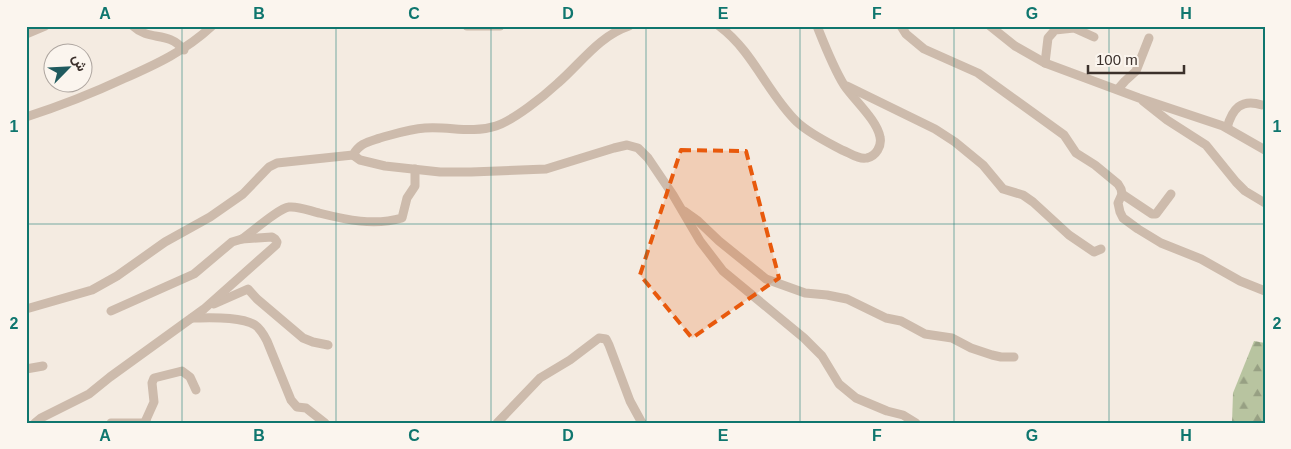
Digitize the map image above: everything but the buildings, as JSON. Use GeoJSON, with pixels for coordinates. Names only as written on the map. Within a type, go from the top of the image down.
{"type":"FeatureCollection","features":[{"type":"Feature","properties":{"kind":"street"},"geometry":{"type":"LineString","coordinates":[[26,34],[45,26]]}},
{"type":"Feature","properties":{"kind":"street"},"geometry":{"type":"LineString","coordinates":[[133,26],[146,35],[170,38],[184,50]]}},
{"type":"Feature","properties":{"kind":"street"},"geometry":{"type":"LineString","coordinates":[[26,117],[84,97],[150,68],[184,50],[212,26]]}},
{"type":"Feature","properties":{"kind":"street"},"geometry":{"type":"LineString","coordinates":[[467,26],[500,26]]}},
{"type":"Feature","properties":{"kind":"street"},"geometry":{"type":"LineString","coordinates":[[352,155],[358,146],[405,130],[444,128],[481,130],[503,123],[558,83],[593,48],[608,37],[629,26]]}},
{"type":"Feature","properties":{"kind":"street"},"geometry":{"type":"LineString","coordinates":[[719,26],[743,47],[772,91],[798,123],[820,139],[859,158],[868,158],[875,154],[879,148],[880,136],[874,124],[844,85],[817,26]]}},
{"type":"Feature","properties":{"kind":"street"},"geometry":{"type":"LineString","coordinates":[[901,26],[906,34],[924,49],[978,73],[1064,135],[1076,153],[1095,165],[1118,184],[1122,194],[1118,203],[1120,212],[1123,218],[1138,230],[1161,243],[1201,259],[1240,281],[1265,291]]}},
{"type":"Feature","properties":{"kind":"street"},"geometry":{"type":"LineString","coordinates":[[990,26],[1015,46],[1045,62],[1139,98],[1227,128],[1265,150]]}},
{"type":"Feature","properties":{"kind":"street"},"geometry":{"type":"LineString","coordinates":[[1045,62],[1048,38],[1055,30],[1074,28],[1094,37]]}},
{"type":"Feature","properties":{"kind":"street"},"geometry":{"type":"LineString","coordinates":[[1118,89],[1136,71],[1149,38]]}},
{"type":"Feature","properties":{"kind":"street"},"geometry":{"type":"LineString","coordinates":[[844,85],[910,116],[955,142],[983,165],[1003,189],[1023,195],[1033,202],[1084,246],[1094,252],[1101,249]]}},
{"type":"Feature","properties":{"kind":"street"},"geometry":{"type":"LineString","coordinates":[[1139,98],[1167,120],[1206,145],[1245,191],[1265,203]]}},
{"type":"Feature","properties":{"kind":"street"},"geometry":{"type":"LineString","coordinates":[[1227,128],[1229,119],[1238,106],[1256,103],[1262,105]]}},
{"type":"Feature","properties":{"kind":"street"},"geometry":{"type":"LineString","coordinates":[[26,309],[92,290],[117,276],[166,242],[210,217],[243,194],[269,167],[277,163],[352,155],[360,160],[374,163],[440,172],[546,169],[614,148],[627,146],[638,148],[648,158],[700,241],[723,271],[809,343],[822,356],[839,384],[856,398],[903,415],[916,423]]}},
{"type":"Feature","properties":{"kind":"street"},"geometry":{"type":"LineString","coordinates":[[242,240],[278,212],[289,207],[345,220],[364,222],[389,222],[402,218],[407,198],[414,186],[415,169]]}},
{"type":"Feature","properties":{"kind":"street"},"geometry":{"type":"LineString","coordinates":[[1122,194],[1152,214],[1156,214],[1171,194]]}},
{"type":"Feature","properties":{"kind":"street"},"geometry":{"type":"LineString","coordinates":[[682,210],[698,221],[719,241],[766,279],[805,293],[847,298],[886,318],[901,321],[925,334],[952,338],[971,348],[992,355],[1014,357]]}},
{"type":"Feature","properties":{"kind":"street"},"geometry":{"type":"LineString","coordinates":[[35,423],[41,418],[89,394],[110,376],[192,318],[276,245],[277,242],[272,237],[242,240],[227,245],[194,274],[111,311]]}},
{"type":"Feature","properties":{"kind":"street"},"geometry":{"type":"LineString","coordinates":[[204,309],[248,289],[303,338],[328,345]]}},
{"type":"Feature","properties":{"kind":"street"},"geometry":{"type":"LineString","coordinates":[[192,318],[248,321],[256,326],[263,333],[267,341],[291,400],[297,407],[306,408],[325,423]]}},
{"type":"Feature","properties":{"kind":"street"},"geometry":{"type":"LineString","coordinates":[[497,423],[540,378],[570,360],[599,338],[606,340],[609,345],[630,401],[642,423]]}},
{"type":"Feature","properties":{"kind":"street"},"geometry":{"type":"LineString","coordinates":[[26,369],[43,366]]}},
{"type":"Feature","properties":{"kind":"street"},"geometry":{"type":"LineString","coordinates":[[111,423],[146,422],[154,402],[152,383],[154,378],[182,371],[190,377],[196,390]]}},
{"type":"Feature","properties":{"kind":"highlighted area"},"geometry":{"type":"Polygon","coordinates":[[[681,150],[746,151],[779,278],[692,338],[640,275],[681,150]]]}},
{"type":"Feature","properties":{"kind":"green space"},"geometry":{"type":"Polygon","coordinates":[[[1254,341],[1265,343],[1265,423],[1232,423],[1233,393],[1254,341]]]}}]}
